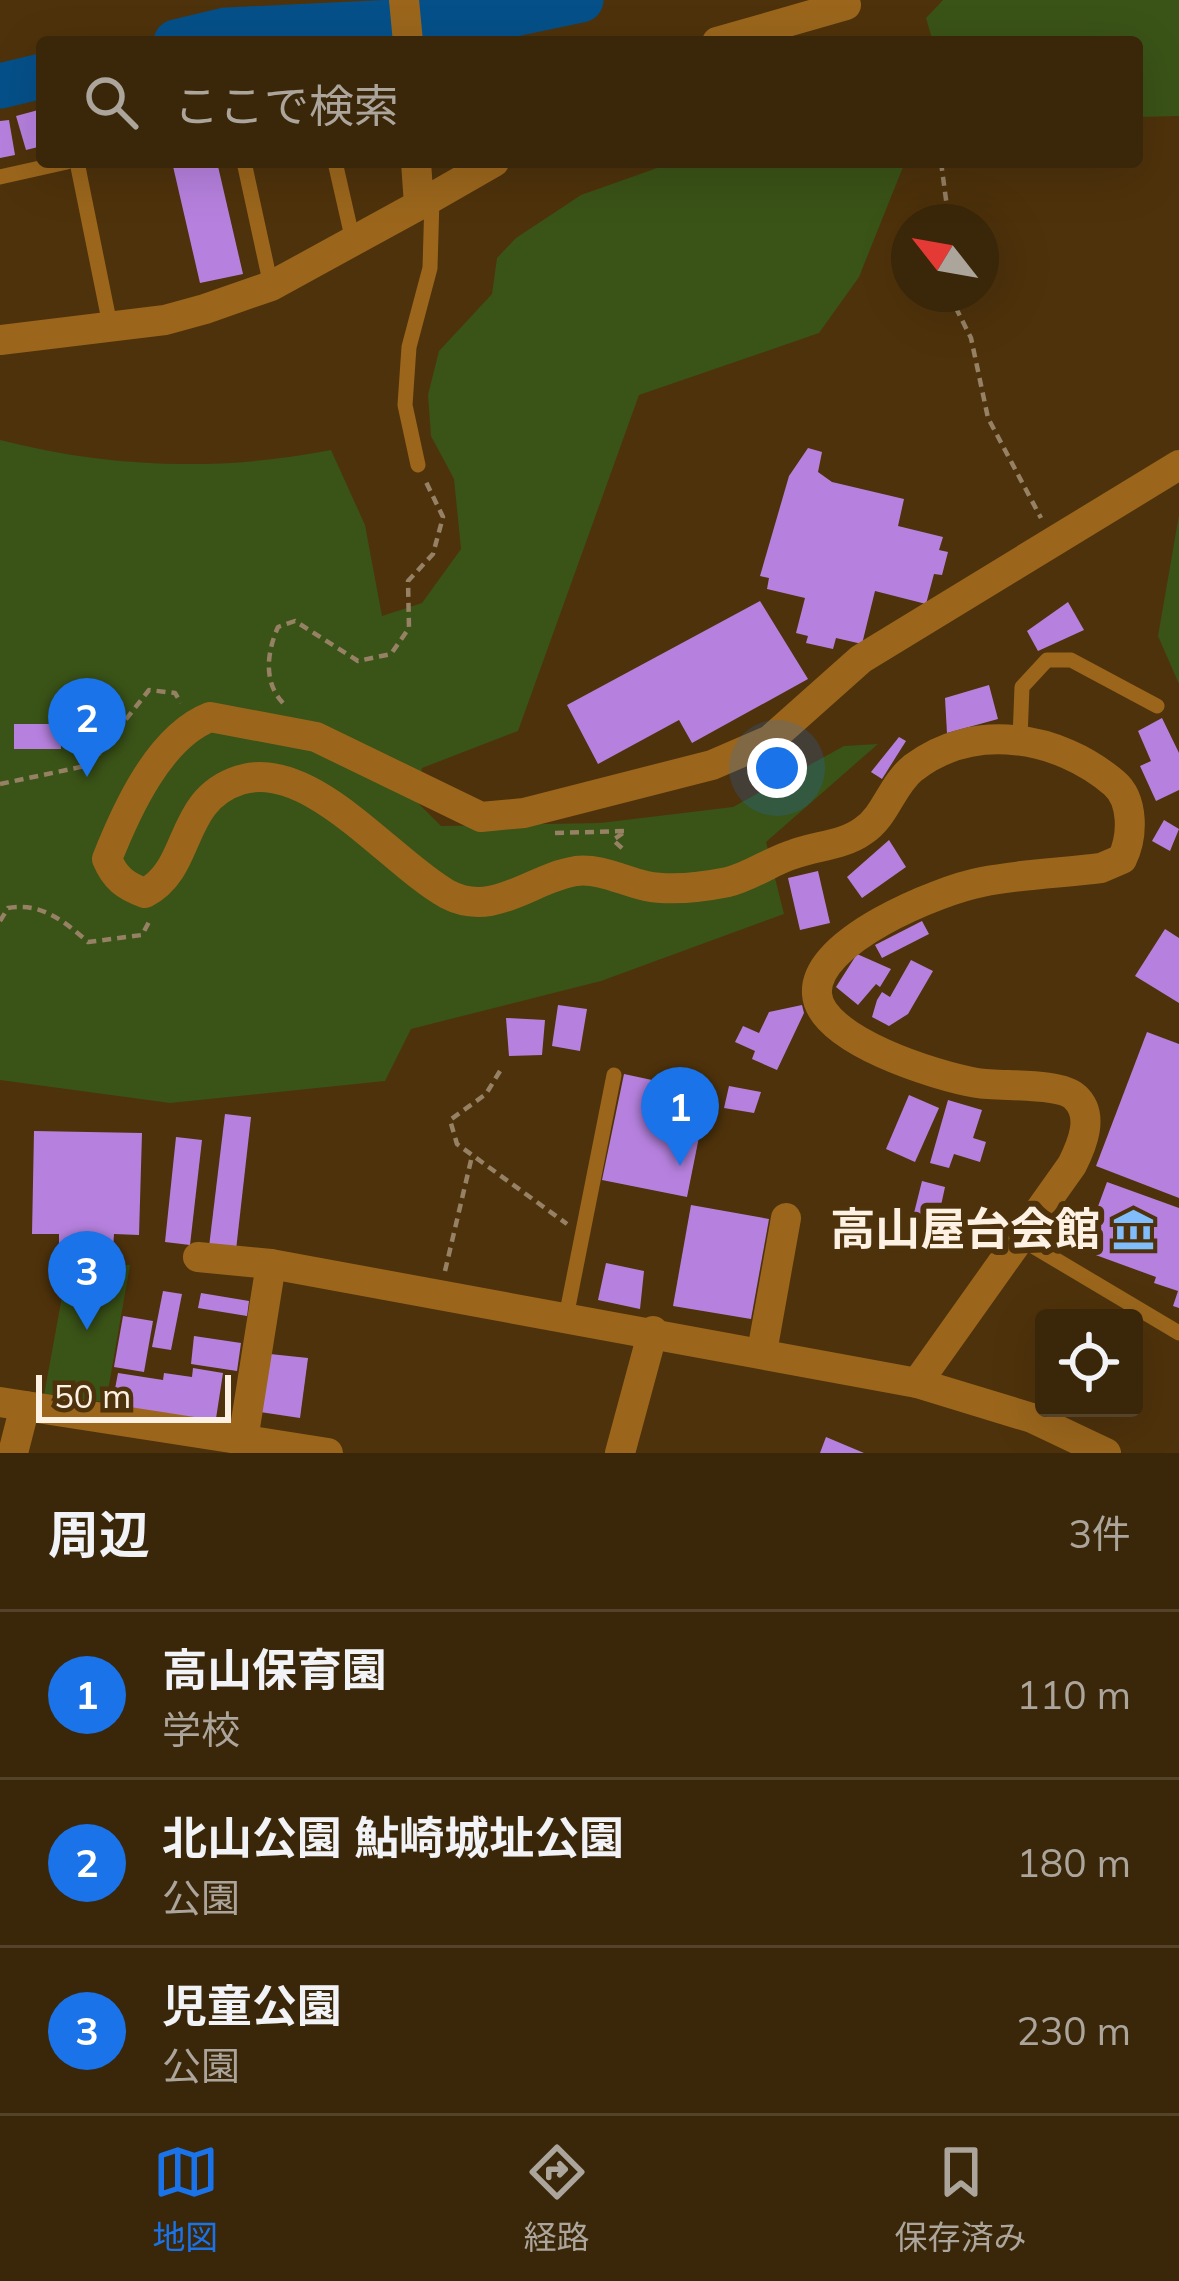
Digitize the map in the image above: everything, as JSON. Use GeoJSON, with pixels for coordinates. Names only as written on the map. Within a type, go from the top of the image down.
{"type":"FeatureCollection","features":[{"type":"Feature","properties":{"kind":"street"},"geometry":{"type":"LineString","coordinates":[[404,0],[407,36]]}},
{"type":"Feature","properties":{"kind":"street"},"geometry":{"type":"LineString","coordinates":[[738,36],[846,5]]}},
{"type":"Feature","properties":{"kind":"street"},"geometry":{"type":"LineString","coordinates":[[418,168],[426,202]]}},
{"type":"Feature","properties":{"kind":"street"},"geometry":{"type":"LineString","coordinates":[[0,340],[165,320],[271,286],[484,168]]}},
{"type":"Feature","properties":{"kind":"street"},"geometry":{"type":"LineString","coordinates":[[917,1383],[1081,1147],[1086,1122],[1073,1094],[1059,1088],[973,1082],[847,1038],[824,1017],[817,995],[821,971],[838,948],[935,897],[983,882],[1101,868],[1122,859],[1129,818],[1118,786],[1059,751],[1020,738],[973,742],[930,758],[902,779],[880,815],[858,835],[790,855],[748,876],[651,887],[578,871],[496,901],[462,900],[308,791],[260,776],[214,792],[189,823],[160,884],[145,892],[129,887],[114,875],[107,860],[152,769],[194,723],[210,717],[316,737],[466,814],[501,818],[750,752],[791,726],[861,659],[1179,465]]}},
{"type":"Feature","properties":{"kind":"street"},"geometry":{"type":"LineString","coordinates":[[762,1352],[786,1218]]}},
{"type":"Feature","properties":{"kind":"street"},"geometry":{"type":"LineString","coordinates":[[199,1257],[271,1264],[653,1331],[917,1383],[1032,1418],[1106,1453]]}},
{"type":"Feature","properties":{"kind":"street"},"geometry":{"type":"LineString","coordinates":[[243,1440],[271,1264]]}},
{"type":"Feature","properties":{"kind":"street"},"geometry":{"type":"LineString","coordinates":[[620,1453],[653,1331]]}},
{"type":"Feature","properties":{"kind":"street"},"geometry":{"type":"LineString","coordinates":[[13,1453],[12,1404],[328,1453]]}},
{"type":"Feature","properties":{"kind":"lane"},"geometry":{"type":"LineString","coordinates":[[0,177],[41,168]]}},
{"type":"Feature","properties":{"kind":"lane"},"geometry":{"type":"LineString","coordinates":[[78,168],[110,325]]}},
{"type":"Feature","properties":{"kind":"lane"},"geometry":{"type":"LineString","coordinates":[[245,168],[271,286]]}},
{"type":"Feature","properties":{"kind":"lane"},"geometry":{"type":"LineString","coordinates":[[336,168],[353,241]]}},
{"type":"Feature","properties":{"kind":"lane"},"geometry":{"type":"LineString","coordinates":[[418,465],[405,405],[410,347],[430,268],[426,202]]}},
{"type":"Feature","properties":{"kind":"lane"},"geometry":{"type":"LineString","coordinates":[[1020,738],[1022,687],[1047,660],[1072,660],[1156,706]]}},
{"type":"Feature","properties":{"kind":"lane"},"geometry":{"type":"LineString","coordinates":[[566,1317],[614,1075]]}},
{"type":"Feature","properties":{"kind":"lane"},"geometry":{"type":"LineString","coordinates":[[1021,1239],[1179,1333]]}},
{"type":"Feature","properties":{"kind":"path"},"geometry":{"type":"LineString","coordinates":[[942,168],[947,204]]}},
{"type":"Feature","properties":{"kind":"path"},"geometry":{"type":"LineString","coordinates":[[959,312],[971,338],[988,418],[1034,495],[1051,546]]}},
{"type":"Feature","properties":{"kind":"path"},"geometry":{"type":"LineString","coordinates":[[316,737],[272,691],[268,649],[278,627],[295,621],[358,661],[392,653],[409,628],[407,581],[433,554],[443,518],[418,465]]}},
{"type":"Feature","properties":{"kind":"path"},"geometry":{"type":"LineString","coordinates":[[0,784],[90,765],[148,690],[175,693],[194,723]]}},
{"type":"Feature","properties":{"kind":"path"},"geometry":{"type":"LineString","coordinates":[[524,813],[559,836],[626,831],[613,840],[626,852],[624,879]]}},
{"type":"Feature","properties":{"kind":"path"},"geometry":{"type":"LineString","coordinates":[[0,921],[8,908],[28,904],[61,919],[88,942],[142,935],[160,884]]}},
{"type":"Feature","properties":{"kind":"path"},"geometry":{"type":"LineString","coordinates":[[500,1071],[486,1094],[450,1120],[457,1144],[581,1234]]}},
{"type":"Feature","properties":{"kind":"path"},"geometry":{"type":"LineString","coordinates":[[440,1294],[472,1156]]}},
{"type":"Feature","properties":{"kind":"green space"},"geometry":{"type":"Polygon","coordinates":[[[943,0],[1179,0],[1179,116],[1143,117],[1143,36],[931,36],[926,18],[943,0]]]}},
{"type":"Feature","properties":{"kind":"green space"},"geometry":{"type":"Polygon","coordinates":[[[657,168],[903,168],[859,277],[819,333],[639,395],[518,731],[422,768],[416,801],[441,826],[600,823],[733,807],[844,746],[878,744],[766,842],[784,914],[601,981],[411,1029],[385,1081],[170,1103],[0,1080],[0,440],[82,456],[165,464],[248,462],[331,450],[365,525],[382,616],[422,603],[461,549],[454,479],[431,436],[428,395],[439,351],[492,294],[497,258],[516,238],[581,195],[657,168]]]}},
{"type":"Feature","properties":{"kind":"green space"},"geometry":{"type":"Polygon","coordinates":[[[1179,515],[1179,684],[1158,636],[1179,515]]]}},
{"type":"Feature","properties":{"kind":"green space"},"geometry":{"type":"Polygon","coordinates":[[[68,1264],[130,1265],[106,1402],[44,1395],[68,1264]]]}},
{"type":"Feature","properties":{"kind":"building"},"geometry":{"type":"Polygon","coordinates":[[[36,111],[36,148],[26,150],[16,116],[36,111]]]}},
{"type":"Feature","properties":{"kind":"building"},"geometry":{"type":"Polygon","coordinates":[[[9,120],[15,155],[0,158],[0,121],[9,120]]]}},
{"type":"Feature","properties":{"kind":"building"},"geometry":{"type":"Polygon","coordinates":[[[173,168],[218,168],[243,274],[200,283],[173,168]]]}},
{"type":"Feature","properties":{"kind":"building"},"geometry":{"type":"Polygon","coordinates":[[[808,448],[822,452],[818,472],[832,482],[904,499],[898,526],[943,537],[939,550],[948,552],[942,575],[934,574],[926,604],[875,591],[862,644],[836,638],[833,649],[806,643],[808,636],[796,633],[805,598],[767,589],[769,578],[760,576],[789,476],[808,448]]]}},
{"type":"Feature","properties":{"kind":"building"},"geometry":{"type":"Polygon","coordinates":[[[760,601],[808,679],[692,743],[679,720],[598,764],[567,705],[760,601]]]}},
{"type":"Feature","properties":{"kind":"building"},"geometry":{"type":"Polygon","coordinates":[[[1068,602],[1084,630],[1038,651],[1027,631],[1068,602]]]}},
{"type":"Feature","properties":{"kind":"building"},"geometry":{"type":"Polygon","coordinates":[[[989,685],[998,719],[947,733],[945,698],[989,685]]]}},
{"type":"Feature","properties":{"kind":"building"},"geometry":{"type":"Polygon","coordinates":[[[1162,718],[1179,753],[1179,790],[1156,801],[1140,766],[1151,761],[1138,731],[1162,718]]]}},
{"type":"Feature","properties":{"kind":"building"},"geometry":{"type":"Polygon","coordinates":[[[14,724],[60,724],[61,749],[14,749],[14,724]]]}},
{"type":"Feature","properties":{"kind":"building"},"geometry":{"type":"Polygon","coordinates":[[[899,737],[906,741],[882,779],[871,772],[899,737]]]}},
{"type":"Feature","properties":{"kind":"building"},"geometry":{"type":"Polygon","coordinates":[[[1164,820],[1179,829],[1170,851],[1152,841],[1164,820]]]}},
{"type":"Feature","properties":{"kind":"building"},"geometry":{"type":"Polygon","coordinates":[[[889,840],[906,867],[862,898],[847,877],[889,840]]]}},
{"type":"Feature","properties":{"kind":"building"},"geometry":{"type":"Polygon","coordinates":[[[818,871],[830,923],[800,930],[788,878],[818,871]]]}},
{"type":"Feature","properties":{"kind":"building"},"geometry":{"type":"Polygon","coordinates":[[[922,921],[929,934],[882,958],[875,945],[922,921]]]}},
{"type":"Feature","properties":{"kind":"building"},"geometry":{"type":"Polygon","coordinates":[[[1165,929],[1179,938],[1179,1003],[1135,976],[1165,929]]]}},
{"type":"Feature","properties":{"kind":"building"},"geometry":{"type":"Polygon","coordinates":[[[857,954],[891,969],[880,987],[876,984],[858,1005],[836,987],[857,954]]]}},
{"type":"Feature","properties":{"kind":"building"},"geometry":{"type":"Polygon","coordinates":[[[911,960],[933,971],[908,1014],[889,1026],[872,1017],[877,1000],[882,992],[890,997],[911,960]]]}},
{"type":"Feature","properties":{"kind":"building"},"geometry":{"type":"Polygon","coordinates":[[[558,1005],[587,1009],[580,1051],[552,1046],[558,1005]]]}},
{"type":"Feature","properties":{"kind":"building"},"geometry":{"type":"Polygon","coordinates":[[[802,1005],[804,1013],[777,1070],[752,1059],[755,1051],[735,1042],[743,1026],[759,1033],[769,1012],[802,1005]]]}},
{"type":"Feature","properties":{"kind":"building"},"geometry":{"type":"Polygon","coordinates":[[[506,1018],[545,1020],[542,1055],[509,1056],[506,1018]]]}},
{"type":"Feature","properties":{"kind":"building"},"geometry":{"type":"Polygon","coordinates":[[[1147,1032],[1179,1044],[1179,1198],[1096,1166],[1147,1032]]]}},
{"type":"Feature","properties":{"kind":"building"},"geometry":{"type":"Polygon","coordinates":[[[624,1074],[708,1092],[687,1197],[602,1180],[624,1074]]]}},
{"type":"Feature","properties":{"kind":"building"},"geometry":{"type":"Polygon","coordinates":[[[729,1086],[761,1092],[754,1113],[724,1108],[729,1086]]]}},
{"type":"Feature","properties":{"kind":"building"},"geometry":{"type":"Polygon","coordinates":[[[909,1095],[939,1108],[915,1162],[886,1149],[909,1095]]]}},
{"type":"Feature","properties":{"kind":"building"},"geometry":{"type":"Polygon","coordinates":[[[948,1100],[982,1110],[973,1138],[986,1142],[980,1162],[954,1154],[949,1168],[930,1163],[948,1100]]]}},
{"type":"Feature","properties":{"kind":"building"},"geometry":{"type":"Polygon","coordinates":[[[225,1114],[251,1117],[236,1250],[209,1247],[225,1114]]]}},
{"type":"Feature","properties":{"kind":"building"},"geometry":{"type":"Polygon","coordinates":[[[34,1131],[142,1133],[139,1235],[114,1234],[113,1249],[59,1247],[59,1234],[32,1234],[34,1131]]]}},
{"type":"Feature","properties":{"kind":"building"},"geometry":{"type":"Polygon","coordinates":[[[176,1137],[202,1140],[190,1245],[165,1242],[176,1137]]]}},
{"type":"Feature","properties":{"kind":"building"},"geometry":{"type":"Polygon","coordinates":[[[922,1181],[945,1187],[938,1219],[914,1213],[922,1181]]]}},
{"type":"Feature","properties":{"kind":"building","name":"高山屋台会館"},"geometry":{"type":"Polygon","coordinates":[[[1107,1182],[1179,1208],[1179,1308],[1173,1306],[1178,1291],[1154,1283],[1156,1277],[1082,1250],[1107,1182]]]}},
{"type":"Feature","properties":{"kind":"building"},"geometry":{"type":"Polygon","coordinates":[[[691,1205],[769,1219],[751,1319],[673,1306],[691,1205]]]}},
{"type":"Feature","properties":{"kind":"building"},"geometry":{"type":"Polygon","coordinates":[[[606,1263],[644,1271],[640,1309],[598,1300],[606,1263]]]}},
{"type":"Feature","properties":{"kind":"building"},"geometry":{"type":"Polygon","coordinates":[[[163,1291],[182,1294],[171,1350],[152,1347],[163,1291]]]}},
{"type":"Feature","properties":{"kind":"building"},"geometry":{"type":"Polygon","coordinates":[[[201,1293],[249,1301],[247,1316],[198,1308],[201,1293]]]}},
{"type":"Feature","properties":{"kind":"building"},"geometry":{"type":"Polygon","coordinates":[[[123,1316],[153,1321],[144,1372],[114,1367],[123,1316]]]}},
{"type":"Feature","properties":{"kind":"building"},"geometry":{"type":"Polygon","coordinates":[[[194,1336],[241,1343],[237,1371],[191,1364],[194,1336]]]}},
{"type":"Feature","properties":{"kind":"building"},"geometry":{"type":"Polygon","coordinates":[[[270,1354],[308,1358],[300,1418],[260,1412],[270,1354]]]}},
{"type":"Feature","properties":{"kind":"building"},"geometry":{"type":"Polygon","coordinates":[[[193,1368],[223,1373],[215,1425],[111,1410],[118,1373],[163,1380],[164,1373],[192,1377],[193,1368]]]}},
{"type":"Feature","properties":{"kind":"building"},"geometry":{"type":"Polygon","coordinates":[[[826,1437],[864,1453],[820,1453],[826,1437]]]}},
{"type":"Feature","properties":{"kind":"waterway"},"geometry":{"type":"LineString","coordinates":[[201,36],[226,30],[500,17],[581,0]]}},
{"type":"Feature","properties":{"kind":"waterway"},"geometry":{"type":"LineString","coordinates":[[0,86],[36,77]]}},
{"type":"Feature","properties":{"kind":"place","name":"北山公園 鮎崎城址公園"},"geometry":{"type":"Point","coordinates":[87,777]}},
{"type":"Feature","properties":{"kind":"place","name":"高山保育園"},"geometry":{"type":"Point","coordinates":[680,1166]}},
{"type":"Feature","properties":{"kind":"place","name":"高山屋台会館"},"geometry":{"type":"Point","coordinates":[1134,1229]}},
{"type":"Feature","properties":{"kind":"place","name":"児童公園"},"geometry":{"type":"Point","coordinates":[87,1330]}}]}
